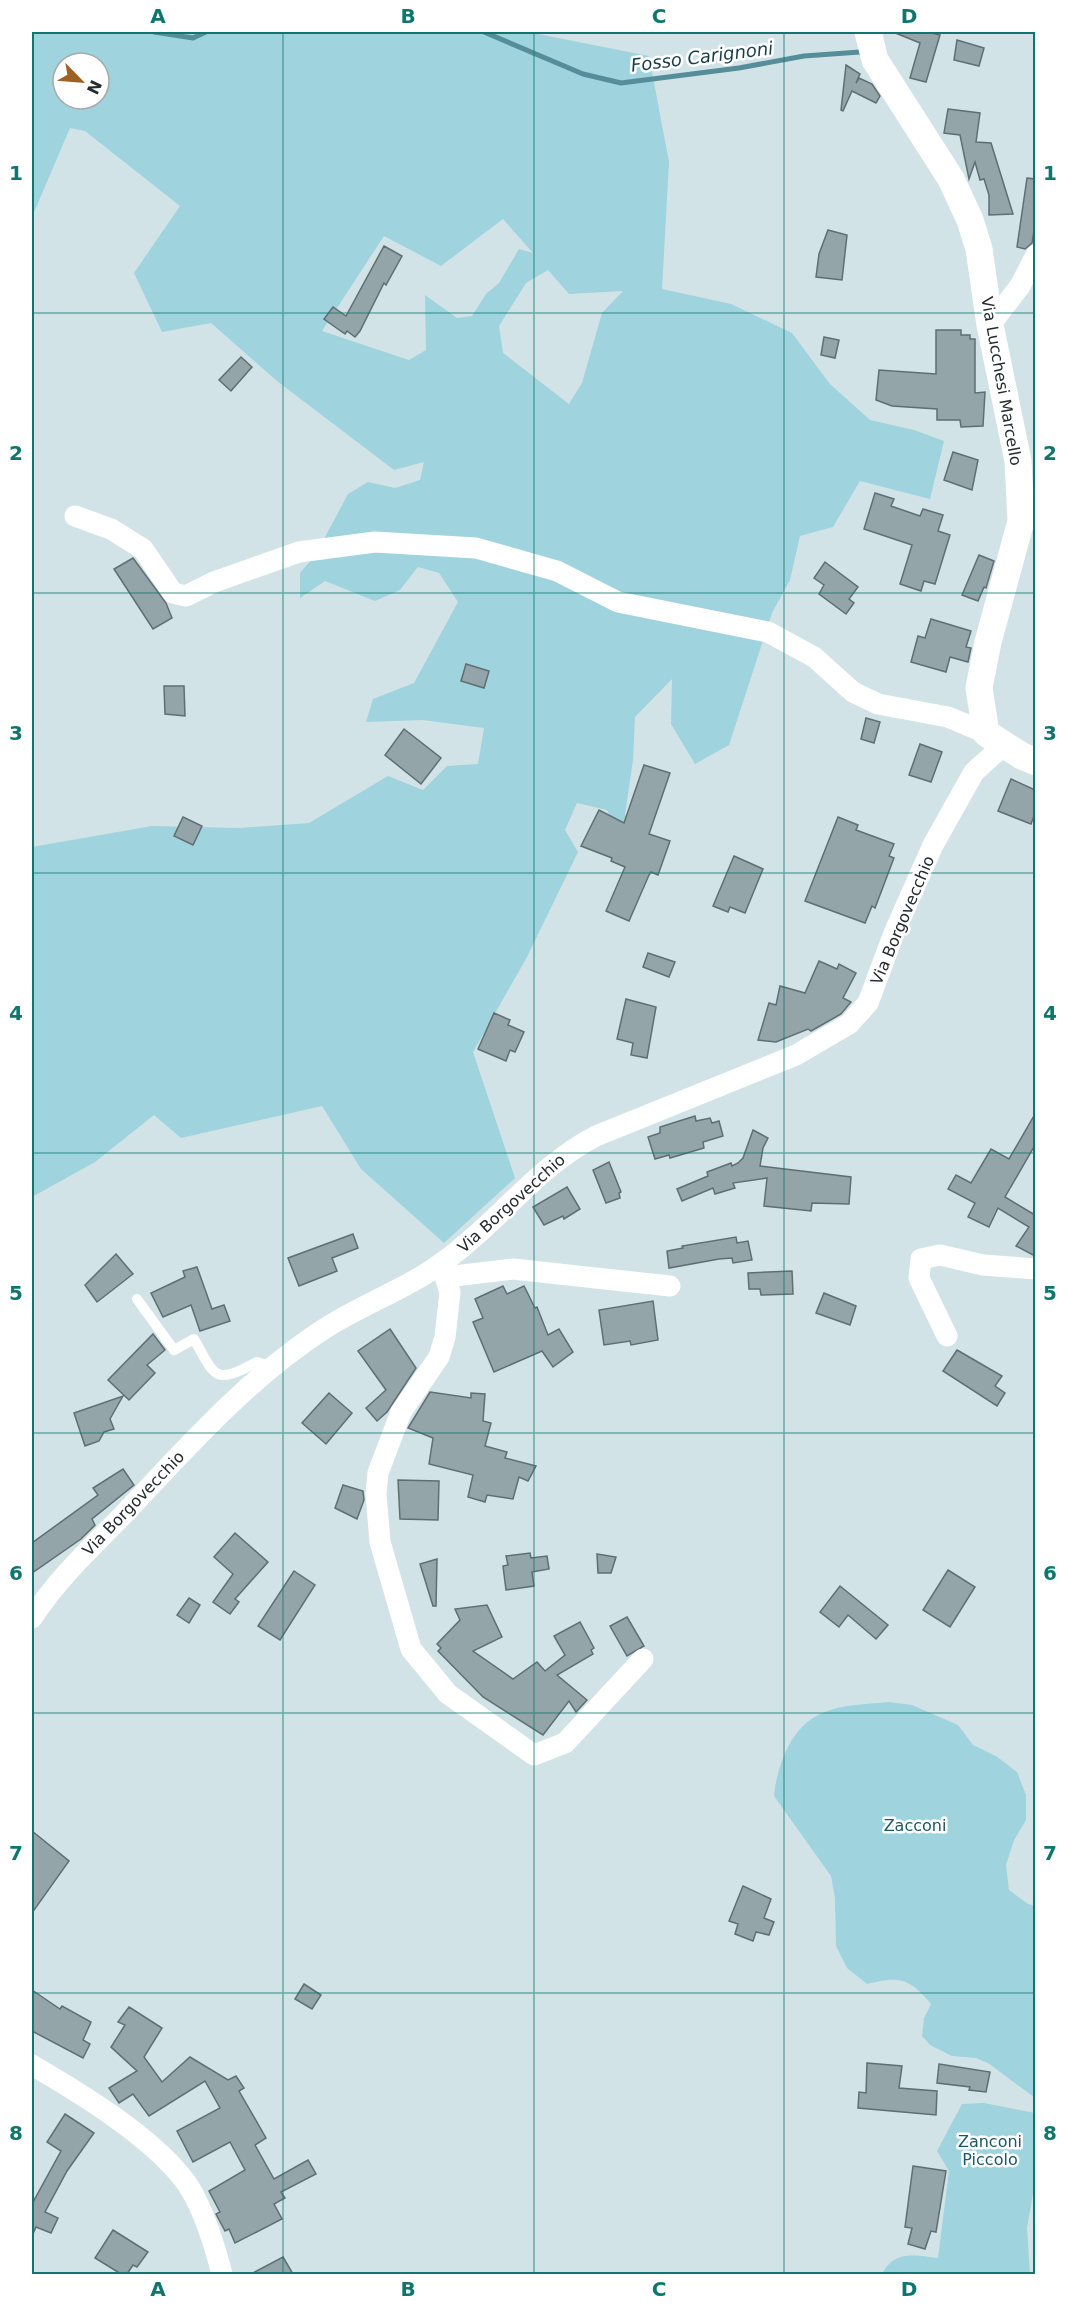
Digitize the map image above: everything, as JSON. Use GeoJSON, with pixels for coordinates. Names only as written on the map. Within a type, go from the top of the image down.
{"type":"FeatureCollection","features":[{"type":"Feature","properties":{"kind":"street","name":"Via Lucchesi Marcello"},"geometry":{"type":"LineString","coordinates":[[868,32],[875,60],[951,179],[970,220],[979,249],[990,325],[1018,461],[1021,522],[988,642],[979,688],[995,739]]}},
{"type":"Feature","properties":{"kind":"street"},"geometry":{"type":"LineString","coordinates":[[990,325],[1020,286],[1035,255]]}},
{"type":"Feature","properties":{"kind":"street"},"geometry":{"type":"LineString","coordinates":[[75,516],[111,529],[143,549],[173,593],[186,596],[214,582],[299,552],[375,542],[476,548],[557,571],[618,602],[768,632],[814,657],[853,692],[878,704],[948,717],[995,739],[1035,762]]}},
{"type":"Feature","properties":{"kind":"street","name":"Via Borgovecchio"},"geometry":{"type":"LineString","coordinates":[[32,1618],[63,1574],[183,1451],[271,1366],[326,1328],[443,1271],[527,1185],[572,1148],[596,1136],[796,1055],[849,1024],[868,1003],[894,933],[945,824],[995,739]]}},
{"type":"Feature","properties":{"kind":"street"},"geometry":{"type":"LineString","coordinates":[[947,1336],[919,1278],[921,1259],[940,1255],[983,1265],[1035,1269]]}},
{"type":"Feature","properties":{"kind":"street"},"geometry":{"type":"LineString","coordinates":[[643,1659],[565,1743],[534,1755],[448,1694],[411,1649],[380,1542],[376,1494],[378,1473],[402,1412],[438,1357],[445,1337],[450,1292],[443,1271],[513,1269],[670,1286]]}},
{"type":"Feature","properties":{"kind":"street"},"geometry":{"type":"LineString","coordinates":[[32,2065],[156,2149],[186,2182],[215,2248],[222,2274]]}},
{"type":"Feature","properties":{"kind":"lane"},"geometry":{"type":"LineString","coordinates":[[137,1299],[174,1350],[194,1339],[212,1370],[218,1375],[230,1377],[256,1362],[271,1366]]}},
{"type":"Feature","properties":{"kind":"green space"},"geometry":{"type":"Polygon","coordinates":[[[32,32],[528,32],[649,56],[669,162],[662,289],[731,304],[792,333],[830,384],[870,420],[914,430],[944,441],[930,499],[860,481],[833,527],[800,536],[790,580],[772,613],[729,745],[695,764],[671,724],[672,679],[635,717],[633,760],[625,815],[639,820],[615,828],[607,810],[577,803],[565,830],[578,852],[527,957],[473,1052],[515,1178],[444,1243],[361,1169],[322,1106],[181,1138],[154,1115],[95,1162],[32,1197],[32,847],[152,826],[240,828],[309,823],[388,776],[423,790],[447,766],[478,764],[484,728],[423,720],[366,722],[373,699],[414,683],[458,602],[439,573],[418,567],[400,590],[375,601],[325,581],[300,598],[300,573],[316,554],[348,494],[368,482],[395,488],[420,480],[424,462],[394,470],[277,381],[211,323],[162,332],[134,273],[180,206],[85,131],[70,128],[32,217],[32,32]],[[503,219],[441,266],[384,236],[322,331],[409,360],[426,350],[425,295],[457,318],[472,316],[486,294],[499,283],[519,249],[533,253],[503,219]],[[548,270],[526,283],[499,326],[503,353],[569,404],[582,383],[602,313],[623,291],[569,294],[548,270]]]}},
{"type":"Feature","properties":{"kind":"green space","name":"Zacconi"},"geometry":{"type":"Polygon","coordinates":[[[889,1702],[912,1705],[958,1725],[973,1745],[996,1756],[1017,1772],[1026,1795],[1026,1820],[1014,1840],[1006,1865],[1009,1890],[1028,1904],[1035,1906],[1035,2098],[988,2063],[976,2058],[952,2056],[930,2045],[922,2036],[924,2018],[931,2004],[910,1984],[888,1980],[867,1984],[847,1968],[836,1946],[835,1898],[831,1876],[774,1796],[777,1777],[785,1753],[807,1722],[831,1710],[889,1702]]]}},
{"type":"Feature","properties":{"kind":"green space","name":"Zanconi Piccolo"},"geometry":{"type":"Polygon","coordinates":[[[984,2103],[1035,2113],[1035,2182],[1027,2228],[1030,2274],[882,2274],[893,2261],[906,2256],[938,2258],[949,2171],[937,2151],[962,2104],[984,2103]]]}},
{"type":"Feature","properties":{"kind":"building"},"geometry":{"type":"Polygon","coordinates":[[[893,32],[928,32],[940,35],[926,82],[910,78],[920,43],[893,32]]]}},
{"type":"Feature","properties":{"kind":"building"},"geometry":{"type":"Polygon","coordinates":[[[957,40],[984,48],[979,66],[954,60],[957,40]]]}},
{"type":"Feature","properties":{"kind":"building"},"geometry":{"type":"Polygon","coordinates":[[[846,65],[860,74],[856,83],[859,78],[872,84],[880,96],[876,103],[852,91],[843,111],[841,110],[846,65]]]}},
{"type":"Feature","properties":{"kind":"building"},"geometry":{"type":"Polygon","coordinates":[[[948,109],[980,113],[976,142],[991,143],[1013,214],[989,215],[989,195],[984,179],[980,180],[975,162],[969,179],[960,135],[944,133],[948,109]]]}},
{"type":"Feature","properties":{"kind":"building"},"geometry":{"type":"Polygon","coordinates":[[[1027,178],[1035,179],[1035,224],[1032,243],[1025,249],[1017,247],[1027,178]]]}},
{"type":"Feature","properties":{"kind":"building"},"geometry":{"type":"Polygon","coordinates":[[[828,230],[847,235],[842,280],[816,277],[819,254],[828,230]]]}},
{"type":"Feature","properties":{"kind":"building"},"geometry":{"type":"Polygon","coordinates":[[[384,246],[402,256],[386,285],[384,283],[360,331],[355,337],[347,331],[345,334],[324,319],[333,307],[346,316],[384,246]]]}},
{"type":"Feature","properties":{"kind":"building"},"geometry":{"type":"Polygon","coordinates":[[[936,330],[961,330],[961,335],[970,335],[970,339],[975,339],[975,393],[985,392],[983,426],[961,427],[960,420],[937,420],[937,409],[892,406],[876,400],[879,370],[936,374],[936,330]]]}},
{"type":"Feature","properties":{"kind":"building"},"geometry":{"type":"Polygon","coordinates":[[[824,337],[839,340],[835,358],[821,355],[824,337]]]}},
{"type":"Feature","properties":{"kind":"building"},"geometry":{"type":"Polygon","coordinates":[[[241,357],[252,367],[231,391],[219,380],[241,357]]]}},
{"type":"Feature","properties":{"kind":"building"},"geometry":{"type":"Polygon","coordinates":[[[953,452],[978,460],[972,490],[944,480],[953,452]]]}},
{"type":"Feature","properties":{"kind":"building"},"geometry":{"type":"Polygon","coordinates":[[[875,493],[894,499],[891,506],[920,516],[923,509],[943,515],[938,531],[950,535],[935,584],[924,581],[921,591],[900,584],[912,545],[864,529],[875,493]]]}},
{"type":"Feature","properties":{"kind":"building"},"geometry":{"type":"Polygon","coordinates":[[[979,555],[994,561],[986,588],[984,587],[978,601],[962,595],[979,555]]]}},
{"type":"Feature","properties":{"kind":"building"},"geometry":{"type":"Polygon","coordinates":[[[133,558],[166,603],[172,618],[153,629],[114,569],[133,558]]]}},
{"type":"Feature","properties":{"kind":"building"},"geometry":{"type":"Polygon","coordinates":[[[825,562],[858,587],[849,599],[854,603],[846,614],[819,594],[824,585],[814,578],[825,562]]]}},
{"type":"Feature","properties":{"kind":"building"},"geometry":{"type":"Polygon","coordinates":[[[931,619],[971,631],[966,647],[971,648],[968,662],[950,657],[946,672],[911,662],[918,636],[925,638],[931,619]]]}},
{"type":"Feature","properties":{"kind":"building"},"geometry":{"type":"Polygon","coordinates":[[[466,664],[489,671],[484,688],[461,681],[466,664]]]}},
{"type":"Feature","properties":{"kind":"building"},"geometry":{"type":"Polygon","coordinates":[[[164,686],[184,686],[185,716],[165,714],[164,686]]]}},
{"type":"Feature","properties":{"kind":"building"},"geometry":{"type":"Polygon","coordinates":[[[866,718],[880,722],[874,743],[861,739],[866,718]]]}},
{"type":"Feature","properties":{"kind":"building"},"geometry":{"type":"Polygon","coordinates":[[[404,729],[441,758],[421,784],[385,755],[404,729]]]}},
{"type":"Feature","properties":{"kind":"building"},"geometry":{"type":"Polygon","coordinates":[[[920,744],[942,752],[931,782],[909,775],[920,744]]]}},
{"type":"Feature","properties":{"kind":"building"},"geometry":{"type":"Polygon","coordinates":[[[644,765],[670,773],[649,834],[670,841],[658,875],[651,872],[649,875],[629,921],[606,911],[625,867],[611,861],[612,858],[581,846],[599,810],[624,823],[644,765]]]}},
{"type":"Feature","properties":{"kind":"building"},"geometry":{"type":"Polygon","coordinates":[[[1011,779],[1035,790],[1035,813],[1031,824],[998,811],[1011,779]]]}},
{"type":"Feature","properties":{"kind":"building"},"geometry":{"type":"Polygon","coordinates":[[[183,817],[202,826],[193,845],[174,836],[183,817]]]}},
{"type":"Feature","properties":{"kind":"building"},"geometry":{"type":"Polygon","coordinates":[[[838,817],[858,825],[856,830],[894,844],[889,856],[894,858],[875,908],[872,906],[865,923],[805,901],[838,817]]]}},
{"type":"Feature","properties":{"kind":"building"},"geometry":{"type":"Polygon","coordinates":[[[734,856],[763,869],[745,913],[730,907],[728,912],[713,906],[734,856]]]}},
{"type":"Feature","properties":{"kind":"building"},"geometry":{"type":"Polygon","coordinates":[[[648,953],[675,962],[669,977],[643,967],[648,953]]]}},
{"type":"Feature","properties":{"kind":"building"},"geometry":{"type":"Polygon","coordinates":[[[819,961],[837,969],[839,964],[856,973],[843,998],[851,1002],[841,1014],[811,1031],[808,1029],[776,1042],[758,1040],[769,1003],[776,1005],[780,986],[805,993],[819,961]]]}},
{"type":"Feature","properties":{"kind":"building"},"geometry":{"type":"Polygon","coordinates":[[[626,999],[656,1007],[647,1058],[631,1055],[633,1043],[617,1039],[626,999]]]}},
{"type":"Feature","properties":{"kind":"building"},"geometry":{"type":"Polygon","coordinates":[[[494,1013],[510,1020],[508,1025],[524,1032],[515,1052],[510,1050],[506,1061],[478,1049],[494,1013]]]}},
{"type":"Feature","properties":{"kind":"building"},"geometry":{"type":"Polygon","coordinates":[[[1035,1114],[1035,1145],[1005,1197],[1035,1215],[1035,1256],[1016,1246],[1029,1227],[998,1208],[989,1227],[968,1217],[975,1203],[948,1189],[956,1175],[971,1183],[991,1149],[1009,1159],[1035,1114]]]}},
{"type":"Feature","properties":{"kind":"building"},"geometry":{"type":"Polygon","coordinates":[[[695,1116],[696,1121],[710,1118],[712,1123],[719,1121],[723,1136],[703,1142],[704,1148],[670,1158],[669,1155],[655,1159],[648,1137],[660,1133],[660,1127],[695,1116]]]}},
{"type":"Feature","properties":{"kind":"building"},"geometry":{"type":"Polygon","coordinates":[[[753,1130],[768,1138],[763,1148],[760,1166],[851,1177],[849,1204],[812,1203],[811,1211],[764,1206],[767,1178],[733,1183],[735,1188],[715,1194],[713,1188],[682,1201],[677,1189],[708,1176],[707,1172],[731,1163],[732,1166],[743,1158],[753,1130]]]}},
{"type":"Feature","properties":{"kind":"building"},"geometry":{"type":"Polygon","coordinates":[[[609,1162],[621,1192],[619,1193],[620,1198],[606,1203],[593,1170],[609,1162]]]}},
{"type":"Feature","properties":{"kind":"building"},"geometry":{"type":"Polygon","coordinates":[[[567,1187],[580,1209],[564,1219],[563,1216],[544,1225],[533,1207],[567,1187]]]}},
{"type":"Feature","properties":{"kind":"building"},"geometry":{"type":"Polygon","coordinates":[[[353,1234],[358,1248],[332,1258],[337,1271],[299,1286],[288,1258],[353,1234]]]}},
{"type":"Feature","properties":{"kind":"building"},"geometry":{"type":"Polygon","coordinates":[[[736,1237],[737,1243],[748,1241],[752,1260],[733,1263],[732,1258],[719,1259],[669,1268],[667,1251],[683,1248],[682,1246],[736,1237]]]}},
{"type":"Feature","properties":{"kind":"building"},"geometry":{"type":"Polygon","coordinates":[[[116,1254],[133,1274],[97,1302],[85,1285],[116,1254]]]}},
{"type":"Feature","properties":{"kind":"building"},"geometry":{"type":"Polygon","coordinates":[[[197,1267],[212,1309],[224,1305],[230,1321],[200,1331],[191,1305],[163,1317],[151,1293],[185,1277],[183,1271],[197,1267]]]}},
{"type":"Feature","properties":{"kind":"building"},"geometry":{"type":"Polygon","coordinates":[[[792,1271],[793,1294],[761,1295],[760,1289],[749,1289],[748,1273],[792,1271]]]}},
{"type":"Feature","properties":{"kind":"building"},"geometry":{"type":"Polygon","coordinates":[[[503,1286],[507,1294],[524,1286],[535,1308],[537,1307],[548,1335],[559,1329],[573,1352],[553,1367],[542,1351],[494,1372],[473,1322],[483,1318],[475,1299],[503,1286]]]}},
{"type":"Feature","properties":{"kind":"building"},"geometry":{"type":"Polygon","coordinates":[[[824,1293],[856,1306],[850,1325],[816,1313],[824,1293]]]}},
{"type":"Feature","properties":{"kind":"building"},"geometry":{"type":"Polygon","coordinates":[[[653,1301],[658,1340],[631,1345],[630,1341],[604,1345],[599,1310],[653,1301]]]}},
{"type":"Feature","properties":{"kind":"building"},"geometry":{"type":"Polygon","coordinates":[[[390,1329],[416,1368],[387,1412],[377,1421],[366,1408],[386,1390],[358,1351],[390,1329]]]}},
{"type":"Feature","properties":{"kind":"building"},"geometry":{"type":"Polygon","coordinates":[[[153,1334],[165,1350],[147,1365],[155,1373],[129,1400],[108,1380],[153,1334]]]}},
{"type":"Feature","properties":{"kind":"building"},"geometry":{"type":"Polygon","coordinates":[[[957,1350],[1002,1376],[995,1386],[1005,1393],[997,1406],[943,1371],[957,1350]]]}},
{"type":"Feature","properties":{"kind":"building"},"geometry":{"type":"Polygon","coordinates":[[[430,1392],[471,1398],[471,1393],[485,1394],[483,1421],[491,1423],[485,1446],[507,1452],[505,1458],[536,1466],[528,1481],[519,1477],[513,1499],[487,1495],[485,1502],[468,1497],[473,1475],[429,1464],[433,1438],[408,1428],[430,1392]]]}},
{"type":"Feature","properties":{"kind":"building"},"geometry":{"type":"Polygon","coordinates":[[[329,1393],[352,1413],[326,1444],[302,1423],[329,1393]]]}},
{"type":"Feature","properties":{"kind":"building"},"geometry":{"type":"Polygon","coordinates":[[[123,1396],[110,1419],[114,1429],[104,1432],[99,1441],[85,1446],[74,1413],[123,1396]]]}},
{"type":"Feature","properties":{"kind":"building"},"geometry":{"type":"Polygon","coordinates":[[[123,1469],[134,1485],[92,1519],[95,1525],[81,1539],[32,1573],[32,1543],[98,1495],[93,1488],[123,1469]]]}},
{"type":"Feature","properties":{"kind":"building"},"geometry":{"type":"Polygon","coordinates":[[[398,1480],[439,1481],[438,1520],[400,1519],[398,1480]]]}},
{"type":"Feature","properties":{"kind":"building"},"geometry":{"type":"Polygon","coordinates":[[[343,1485],[363,1491],[364,1500],[357,1519],[335,1508],[343,1485]]]}},
{"type":"Feature","properties":{"kind":"building"},"geometry":{"type":"Polygon","coordinates":[[[235,1533],[268,1562],[235,1599],[239,1602],[230,1614],[213,1602],[233,1574],[214,1557],[235,1533]]]}},
{"type":"Feature","properties":{"kind":"building"},"geometry":{"type":"Polygon","coordinates":[[[530,1553],[531,1558],[547,1556],[549,1569],[532,1572],[534,1586],[506,1590],[503,1566],[508,1565],[506,1556],[530,1553]]]}},
{"type":"Feature","properties":{"kind":"building"},"geometry":{"type":"Polygon","coordinates":[[[597,1554],[616,1557],[611,1573],[598,1573],[597,1554]]]}},
{"type":"Feature","properties":{"kind":"building"},"geometry":{"type":"Polygon","coordinates":[[[437,1559],[436,1606],[433,1606],[420,1564],[437,1559]]]}},
{"type":"Feature","properties":{"kind":"building"},"geometry":{"type":"Polygon","coordinates":[[[948,1570],[975,1587],[950,1627],[923,1610],[948,1570]]]}},
{"type":"Feature","properties":{"kind":"building"},"geometry":{"type":"Polygon","coordinates":[[[294,1571],[315,1585],[280,1640],[258,1626],[294,1571]]]}},
{"type":"Feature","properties":{"kind":"building"},"geometry":{"type":"Polygon","coordinates":[[[840,1586],[888,1625],[876,1639],[848,1615],[839,1627],[820,1612],[840,1586]]]}},
{"type":"Feature","properties":{"kind":"building"},"geometry":{"type":"Polygon","coordinates":[[[189,1598],[200,1605],[189,1623],[177,1615],[189,1598]]]}},
{"type":"Feature","properties":{"kind":"building"},"geometry":{"type":"Polygon","coordinates":[[[487,1605],[502,1637],[473,1651],[513,1679],[537,1662],[545,1671],[565,1655],[554,1636],[580,1622],[594,1648],[591,1650],[593,1654],[557,1675],[587,1700],[576,1712],[569,1701],[543,1735],[483,1697],[438,1651],[441,1648],[437,1644],[460,1620],[455,1609],[487,1605]]]}},
{"type":"Feature","properties":{"kind":"building"},"geometry":{"type":"Polygon","coordinates":[[[627,1617],[644,1646],[627,1656],[610,1626],[627,1617]]]}},
{"type":"Feature","properties":{"kind":"building"},"geometry":{"type":"Polygon","coordinates":[[[32,1831],[69,1861],[32,1913],[32,1831]]]}},
{"type":"Feature","properties":{"kind":"building"},"geometry":{"type":"Polygon","coordinates":[[[743,1886],[771,1899],[764,1918],[774,1922],[769,1935],[756,1932],[753,1941],[735,1934],[738,1924],[729,1921],[743,1886]]]}},
{"type":"Feature","properties":{"kind":"building"},"geometry":{"type":"Polygon","coordinates":[[[304,1984],[321,1995],[312,2009],[295,1999],[304,1984]]]}},
{"type":"Feature","properties":{"kind":"building"},"geometry":{"type":"Polygon","coordinates":[[[32,1990],[60,2009],[62,2006],[91,2022],[83,2040],[90,2044],[83,2058],[32,2031],[32,1990]]]}},
{"type":"Feature","properties":{"kind":"building"},"geometry":{"type":"Polygon","coordinates":[[[129,2007],[162,2028],[144,2057],[162,2082],[190,2057],[228,2080],[236,2076],[244,2088],[239,2091],[266,2138],[255,2145],[274,2179],[308,2160],[316,2174],[281,2192],[285,2198],[274,2204],[282,2219],[235,2243],[229,2229],[225,2231],[216,2214],[220,2212],[209,2191],[245,2170],[230,2142],[193,2162],[177,2131],[220,2108],[205,2081],[149,2116],[133,2094],[119,2103],[109,2088],[137,2071],[111,2047],[125,2025],[118,2022],[129,2007]]]}},
{"type":"Feature","properties":{"kind":"building"},"geometry":{"type":"Polygon","coordinates":[[[867,2063],[902,2066],[899,2088],[937,2091],[936,2115],[858,2108],[859,2092],[866,2093],[867,2063]]]}},
{"type":"Feature","properties":{"kind":"building"},"geometry":{"type":"Polygon","coordinates":[[[939,2064],[990,2072],[986,2092],[969,2090],[970,2087],[937,2083],[939,2064]]]}},
{"type":"Feature","properties":{"kind":"building"},"geometry":{"type":"Polygon","coordinates":[[[65,2114],[94,2133],[67,2171],[45,2212],[58,2218],[51,2233],[36,2227],[32,2236],[32,2204],[61,2151],[47,2142],[65,2114]]]}},
{"type":"Feature","properties":{"kind":"building"},"geometry":{"type":"Polygon","coordinates":[[[913,2166],[946,2171],[936,2232],[931,2231],[925,2249],[908,2244],[912,2228],[905,2227],[913,2166]]]}},
{"type":"Feature","properties":{"kind":"building"},"geometry":{"type":"Polygon","coordinates":[[[113,2230],[148,2252],[137,2267],[133,2265],[127,2274],[121,2274],[95,2258],[113,2230]]]}},
{"type":"Feature","properties":{"kind":"building"},"geometry":{"type":"Polygon","coordinates":[[[283,2257],[293,2274],[251,2274],[283,2257]]]}},
{"type":"Feature","properties":{"kind":"waterway","name":"Fosso Carignoni"},"geometry":{"type":"LineString","coordinates":[[154,32],[193,38],[206,32]]}},
{"type":"Feature","properties":{"kind":"waterway","name":"Fosso Carignoni"},"geometry":{"type":"LineString","coordinates":[[484,32],[583,74],[621,83],[739,68],[804,56],[860,52]]}}]}
